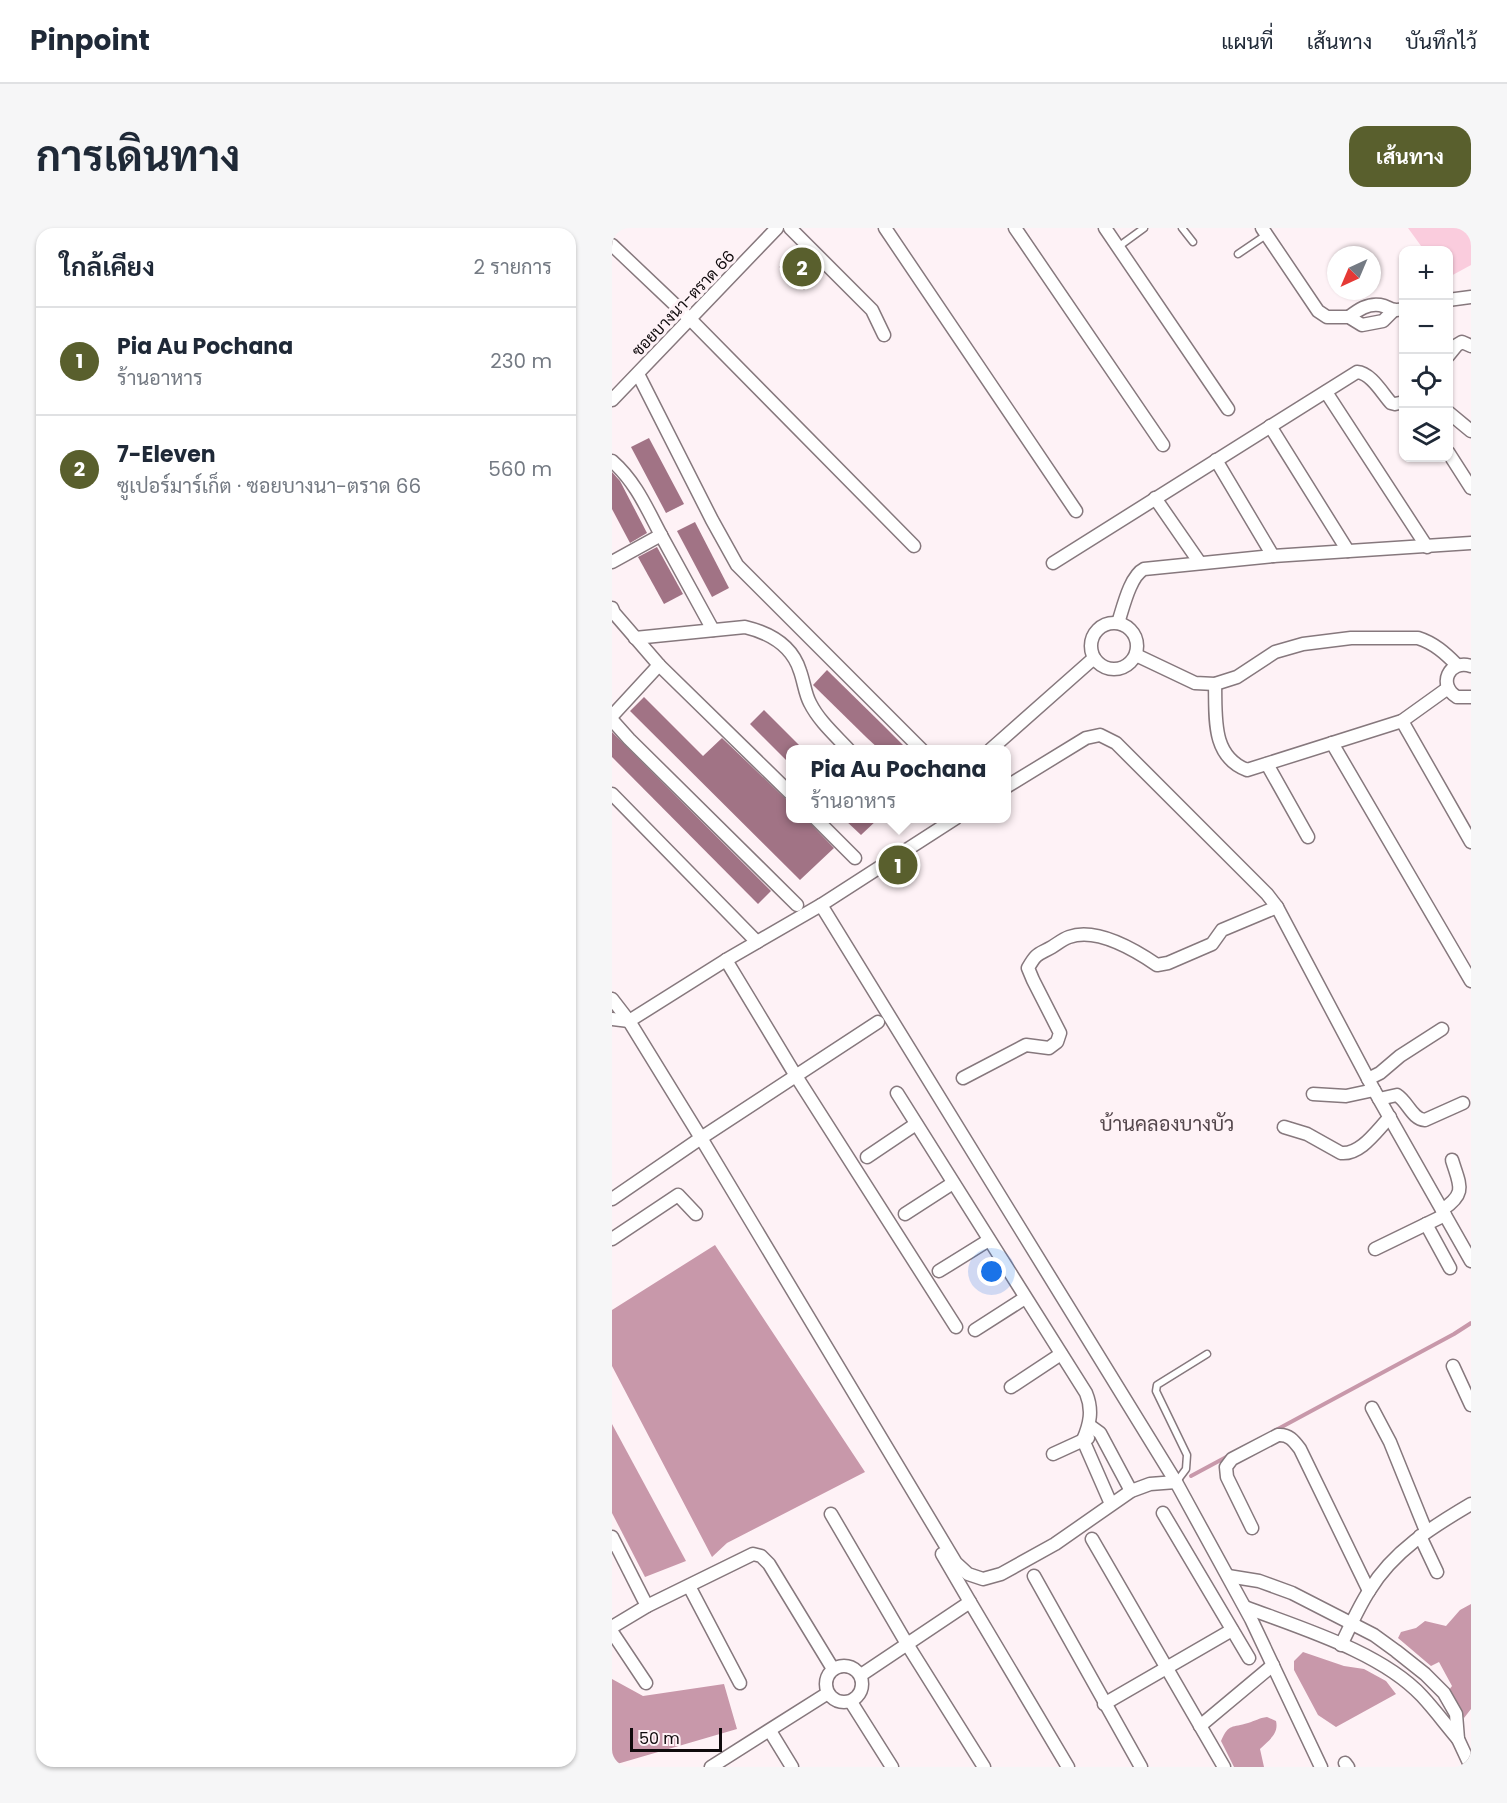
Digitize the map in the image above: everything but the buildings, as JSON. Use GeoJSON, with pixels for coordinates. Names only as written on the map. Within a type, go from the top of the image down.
{"type":"FeatureCollection","features":[{"type":"Feature","properties":{"kind":"street","name":"ซอยบางนา-ตราด 66"},"geometry":{"type":"LineString","coordinates":[[612,400],[777,228]]}},
{"type":"Feature","properties":{"kind":"street"},"geometry":{"type":"LineString","coordinates":[[790,228],[872,310],[884,335]]}},
{"type":"Feature","properties":{"kind":"street"},"geometry":{"type":"LineString","coordinates":[[885,228],[1076,511]]}},
{"type":"Feature","properties":{"kind":"street"},"geometry":{"type":"LineString","coordinates":[[1015,228],[1163,445]]}},
{"type":"Feature","properties":{"kind":"street"},"geometry":{"type":"LineString","coordinates":[[1105,228],[1228,409]]}},
{"type":"Feature","properties":{"kind":"street"},"geometry":{"type":"LineString","coordinates":[[1264,231],[1318,310],[1327,317],[1349,318],[1359,308],[1369,306],[1380,305],[1398,310]]}},
{"type":"Feature","properties":{"kind":"street"},"geometry":{"type":"LineString","coordinates":[[612,245],[690,319],[914,546]]}},
{"type":"Feature","properties":{"kind":"street"},"geometry":{"type":"LineString","coordinates":[[1453,299],[1471,297]]}},
{"type":"Feature","properties":{"kind":"street"},"geometry":{"type":"LineString","coordinates":[[1450,354],[1462,342],[1471,346]]}},
{"type":"Feature","properties":{"kind":"street"},"geometry":{"type":"LineString","coordinates":[[1053,563],[1357,372],[1362,372],[1391,403],[1399,403]]}},
{"type":"Feature","properties":{"kind":"street"},"geometry":{"type":"LineString","coordinates":[[638,374],[737,565],[917,745]]}},
{"type":"Feature","properties":{"kind":"street"},"geometry":{"type":"LineString","coordinates":[[1326,392],[1427,547]]}},
{"type":"Feature","properties":{"kind":"street"},"geometry":{"type":"LineString","coordinates":[[1453,415],[1471,431]]}},
{"type":"Feature","properties":{"kind":"street"},"geometry":{"type":"LineString","coordinates":[[1270,426],[1348,551]]}},
{"type":"Feature","properties":{"kind":"street"},"geometry":{"type":"LineString","coordinates":[[1453,459],[1471,488]]}},
{"type":"Feature","properties":{"kind":"street"},"geometry":{"type":"LineString","coordinates":[[1216,460],[1273,556]]}},
{"type":"Feature","properties":{"kind":"street"},"geometry":{"type":"LineString","coordinates":[[612,461],[622,470],[640,494],[713,630]]}},
{"type":"Feature","properties":{"kind":"street"},"geometry":{"type":"LineString","coordinates":[[1155,498],[1200,563]]}},
{"type":"Feature","properties":{"kind":"street"},"geometry":{"type":"LineString","coordinates":[[612,562],[661,535]]}},
{"type":"Feature","properties":{"kind":"street"},"geometry":{"type":"LineString","coordinates":[[1118,623],[1134,578],[1144,569],[1273,556],[1471,543]]}},
{"type":"Feature","properties":{"kind":"street"},"geometry":{"type":"LineString","coordinates":[[612,608],[659,664],[786,790]]}},
{"type":"Feature","properties":{"kind":"street"},"geometry":{"type":"LineString","coordinates":[[1118,623],[1125,625],[1135,634],[1138,648],[1136,655],[1132,662],[1120,669],[1105,668],[1094,657],[1091,650],[1093,636],[1103,625],[1118,623]]}},
{"type":"Feature","properties":{"kind":"street"},"geometry":{"type":"LineString","coordinates":[[635,638],[745,627],[775,637],[792,654],[800,668],[808,700],[815,712],[845,745]]}},
{"type":"Feature","properties":{"kind":"street"},"geometry":{"type":"LineString","coordinates":[[1136,655],[1196,683],[1215,684],[1237,677],[1275,652],[1303,644],[1351,638],[1418,638],[1438,647],[1457,665]]}},
{"type":"Feature","properties":{"kind":"street"},"geometry":{"type":"LineString","coordinates":[[996,745],[1094,657]]}},
{"type":"Feature","properties":{"kind":"street"},"geometry":{"type":"LineString","coordinates":[[659,664],[612,718],[629,739],[797,905]]}},
{"type":"Feature","properties":{"kind":"street"},"geometry":{"type":"LineString","coordinates":[[1471,666],[1457,665],[1447,674],[1448,688],[1457,697],[1471,698]]}},
{"type":"Feature","properties":{"kind":"street"},"geometry":{"type":"LineString","coordinates":[[1215,684],[1217,729],[1222,750],[1235,765],[1247,770],[1402,720],[1448,688]]}},
{"type":"Feature","properties":{"kind":"street"},"geometry":{"type":"LineString","coordinates":[[1402,720],[1471,842]]}},
{"type":"Feature","properties":{"kind":"street"},"geometry":{"type":"LineString","coordinates":[[1011,784],[1086,738],[1100,735],[1116,743],[1268,894],[1471,1262]]}},
{"type":"Feature","properties":{"kind":"street"},"geometry":{"type":"LineString","coordinates":[[1332,743],[1471,981]]}},
{"type":"Feature","properties":{"kind":"street"},"geometry":{"type":"LineString","coordinates":[[1267,764],[1308,837]]}},
{"type":"Feature","properties":{"kind":"street"},"geometry":{"type":"LineString","coordinates":[[612,794],[757,942]]}},
{"type":"Feature","properties":{"kind":"street"},"geometry":{"type":"LineString","coordinates":[[819,823],[855,858]]}},
{"type":"Feature","properties":{"kind":"street"},"geometry":{"type":"LineString","coordinates":[[612,1019],[629,1021],[950,823]]}},
{"type":"Feature","properties":{"kind":"street"},"geometry":{"type":"LineString","coordinates":[[820,905],[1176,1482],[1245,1607],[1321,1767]]}},
{"type":"Feature","properties":{"kind":"street"},"geometry":{"type":"LineString","coordinates":[[963,1078],[1026,1045],[1049,1048],[1057,1042],[1060,1033],[1028,968],[1035,955],[1070,936],[1091,936],[1112,940],[1157,965],[1168,963],[1212,944],[1222,930],[1277,908]]}},
{"type":"Feature","properties":{"kind":"street"},"geometry":{"type":"LineString","coordinates":[[726,960],[796,1076],[956,1327]]}},
{"type":"Feature","properties":{"kind":"street"},"geometry":{"type":"LineString","coordinates":[[612,999],[629,1021],[956,1563],[968,1574],[983,1579],[1000,1574],[1055,1544],[1131,1491],[1150,1484],[1176,1482]]}},
{"type":"Feature","properties":{"kind":"street"},"geometry":{"type":"LineString","coordinates":[[612,1199],[700,1138],[878,1022]]}},
{"type":"Feature","properties":{"kind":"street"},"geometry":{"type":"LineString","coordinates":[[1374,1089],[1380,1072],[1442,1029]]}},
{"type":"Feature","properties":{"kind":"street"},"geometry":{"type":"LineString","coordinates":[[1313,1094],[1346,1096],[1374,1089],[1402,1097],[1420,1120],[1425,1120],[1463,1103]]}},
{"type":"Feature","properties":{"kind":"street"},"geometry":{"type":"LineString","coordinates":[[897,1093],[1089,1400],[1089,1425],[1083,1440],[1111,1504]]}},
{"type":"Feature","properties":{"kind":"street"},"geometry":{"type":"LineString","coordinates":[[1284,1127],[1307,1134],[1341,1153],[1347,1153],[1361,1146],[1390,1117]]}},
{"type":"Feature","properties":{"kind":"street"},"geometry":{"type":"LineString","coordinates":[[867,1156],[916,1124]]}},
{"type":"Feature","properties":{"kind":"street"},"geometry":{"type":"LineString","coordinates":[[1374,1249],[1426,1224],[1456,1201],[1459,1194],[1459,1183],[1452,1160]]}},
{"type":"Feature","properties":{"kind":"street"},"geometry":{"type":"LineString","coordinates":[[905,1214],[953,1183]]}},
{"type":"Feature","properties":{"kind":"street"},"geometry":{"type":"LineString","coordinates":[[612,1239],[678,1195],[696,1214]]}},
{"type":"Feature","properties":{"kind":"street"},"geometry":{"type":"LineString","coordinates":[[1426,1224],[1450,1268]]}},
{"type":"Feature","properties":{"kind":"street"},"geometry":{"type":"LineString","coordinates":[[939,1271],[989,1240]]}},
{"type":"Feature","properties":{"kind":"street"},"geometry":{"type":"LineString","coordinates":[[975,1330],[1025,1298]]}},
{"type":"Feature","properties":{"kind":"street"},"geometry":{"type":"LineString","coordinates":[[1011,1387],[1061,1354]]}},
{"type":"Feature","properties":{"kind":"street"},"geometry":{"type":"LineString","coordinates":[[1453,1365],[1471,1405]]}},
{"type":"Feature","properties":{"kind":"street"},"geometry":{"type":"LineString","coordinates":[[1372,1408],[1390,1442],[1437,1572]]}},
{"type":"Feature","properties":{"kind":"street"},"geometry":{"type":"LineString","coordinates":[[1089,1425],[1101,1433],[1131,1491]]}},
{"type":"Feature","properties":{"kind":"street"},"geometry":{"type":"LineString","coordinates":[[1053,1454],[1101,1433]]}},
{"type":"Feature","properties":{"kind":"street"},"geometry":{"type":"LineString","coordinates":[[1252,1528],[1227,1477],[1226,1467],[1232,1459],[1278,1435],[1285,1435],[1293,1440],[1300,1449],[1369,1591]]}},
{"type":"Feature","properties":{"kind":"street"},"geometry":{"type":"LineString","coordinates":[[899,1480],[1068,1767]]}},
{"type":"Feature","properties":{"kind":"street"},"geometry":{"type":"LineString","coordinates":[[1341,1645],[1369,1591],[1399,1555],[1423,1534],[1471,1504]]}},
{"type":"Feature","properties":{"kind":"street"},"geometry":{"type":"LineString","coordinates":[[1163,1513],[1249,1658]]}},
{"type":"Feature","properties":{"kind":"street"},"geometry":{"type":"LineString","coordinates":[[831,1514],[907,1644],[984,1767]]}},
{"type":"Feature","properties":{"kind":"street"},"geometry":{"type":"LineString","coordinates":[[612,1537],[647,1606]]}},
{"type":"Feature","properties":{"kind":"street"},"geometry":{"type":"LineString","coordinates":[[1092,1539],[1224,1767]]}},
{"type":"Feature","properties":{"kind":"street"},"geometry":{"type":"LineString","coordinates":[[646,1683],[612,1630],[647,1606],[753,1554],[761,1556],[770,1564],[833,1669]]}},
{"type":"Feature","properties":{"kind":"street"},"geometry":{"type":"LineString","coordinates":[[1034,1576],[1140,1767]]}},
{"type":"Feature","properties":{"kind":"street"},"geometry":{"type":"LineString","coordinates":[[1228,1576],[1258,1581],[1292,1593],[1374,1635],[1425,1674],[1444,1694],[1456,1714],[1458,1739]]}},
{"type":"Feature","properties":{"kind":"street"},"geometry":{"type":"LineString","coordinates":[[689,1586],[740,1683]]}},
{"type":"Feature","properties":{"kind":"street"},"geometry":{"type":"LineString","coordinates":[[861,1675],[969,1602]]}},
{"type":"Feature","properties":{"kind":"street"},"geometry":{"type":"LineString","coordinates":[[1245,1607],[1341,1645],[1388,1669],[1422,1696],[1458,1739],[1471,1767]]}},
{"type":"Feature","properties":{"kind":"street"},"geometry":{"type":"LineString","coordinates":[[1104,1704],[1232,1630]]}},
{"type":"Feature","properties":{"kind":"street"},"geometry":{"type":"LineString","coordinates":[[843,1665],[853,1668],[861,1675],[863,1686],[859,1696],[850,1702],[840,1702],[831,1697],[825,1688],[826,1677],[833,1669],[843,1665]]}},
{"type":"Feature","properties":{"kind":"street"},"geometry":{"type":"LineString","coordinates":[[1200,1726],[1273,1665]]}},
{"type":"Feature","properties":{"kind":"street"},"geometry":{"type":"LineString","coordinates":[[711,1767],[828,1693]]}},
{"type":"Feature","properties":{"kind":"street"},"geometry":{"type":"LineString","coordinates":[[850,1702],[892,1767]]}},
{"type":"Feature","properties":{"kind":"street"},"geometry":{"type":"LineString","coordinates":[[770,1731],[792,1767]]}},
{"type":"Feature","properties":{"kind":"lane"},"geometry":{"type":"LineString","coordinates":[[1118,247],[1144,228]]}},
{"type":"Feature","properties":{"kind":"lane"},"geometry":{"type":"LineString","coordinates":[[1182,228],[1193,242]]}},
{"type":"Feature","properties":{"kind":"lane"},"geometry":{"type":"LineString","coordinates":[[1238,254],[1264,231]]}},
{"type":"Feature","properties":{"kind":"lane"},"geometry":{"type":"LineString","coordinates":[[1176,1482],[1186,1469],[1186,1455],[1156,1391],[1157,1385],[1207,1354]]}},
{"type":"Feature","properties":{"kind":"shaded area"},"geometry":{"type":"Polygon","coordinates":[[[1408,228],[1471,228],[1471,265],[1453,275],[1453,246],[1421,246],[1408,228]]]}},
{"type":"Feature","properties":{"kind":"shaded area"},"geometry":{"type":"Polygon","coordinates":[[[715,1245],[865,1472],[727,1543],[712,1557],[612,1366],[612,1310],[715,1245]]]}},
{"type":"Feature","properties":{"kind":"shaded area"},"geometry":{"type":"Polygon","coordinates":[[[612,1424],[686,1561],[645,1577],[612,1513],[612,1424]]]}},
{"type":"Feature","properties":{"kind":"shaded area"},"geometry":{"type":"Polygon","coordinates":[[[1471,1604],[1471,1709],[1464,1718],[1449,1690],[1452,1686],[1439,1662],[1431,1666],[1398,1638],[1401,1632],[1416,1628],[1425,1621],[1446,1626],[1460,1610],[1471,1604]]]}},
{"type":"Feature","properties":{"kind":"shaded area"},"geometry":{"type":"Polygon","coordinates":[[[1303,1652],[1344,1666],[1364,1669],[1386,1681],[1396,1694],[1336,1727],[1318,1715],[1294,1670],[1294,1661],[1303,1652]]]}},
{"type":"Feature","properties":{"kind":"shaded area"},"geometry":{"type":"Polygon","coordinates":[[[612,1679],[643,1696],[724,1684],[737,1729],[617,1764],[612,1761],[612,1679]]]}},
{"type":"Feature","properties":{"kind":"shaded area"},"geometry":{"type":"Polygon","coordinates":[[[1267,1717],[1276,1721],[1277,1726],[1272,1736],[1260,1749],[1264,1767],[1234,1767],[1221,1741],[1226,1731],[1232,1727],[1267,1717]]]}},
{"type":"Feature","properties":{"kind":"waterway"},"geometry":{"type":"LineString","coordinates":[[1276,1430],[1471,1323]]}},
{"type":"Feature","properties":{"kind":"waterway"},"geometry":{"type":"LineString","coordinates":[[1191,1476],[1230,1455]]}},
{"type":"Feature","properties":{"kind":"place","name":"7-Eleven"},"geometry":{"type":"Point","coordinates":[802,267]}},
{"type":"Feature","properties":{"kind":"place","name":"Pia Au Pochana"},"geometry":{"type":"Point","coordinates":[898,865]}},
{"type":"Feature","properties":{"kind":"district","name":"บ้านคลองบางบัว"},"geometry":{"type":"Point","coordinates":[1167,1124]}}]}
